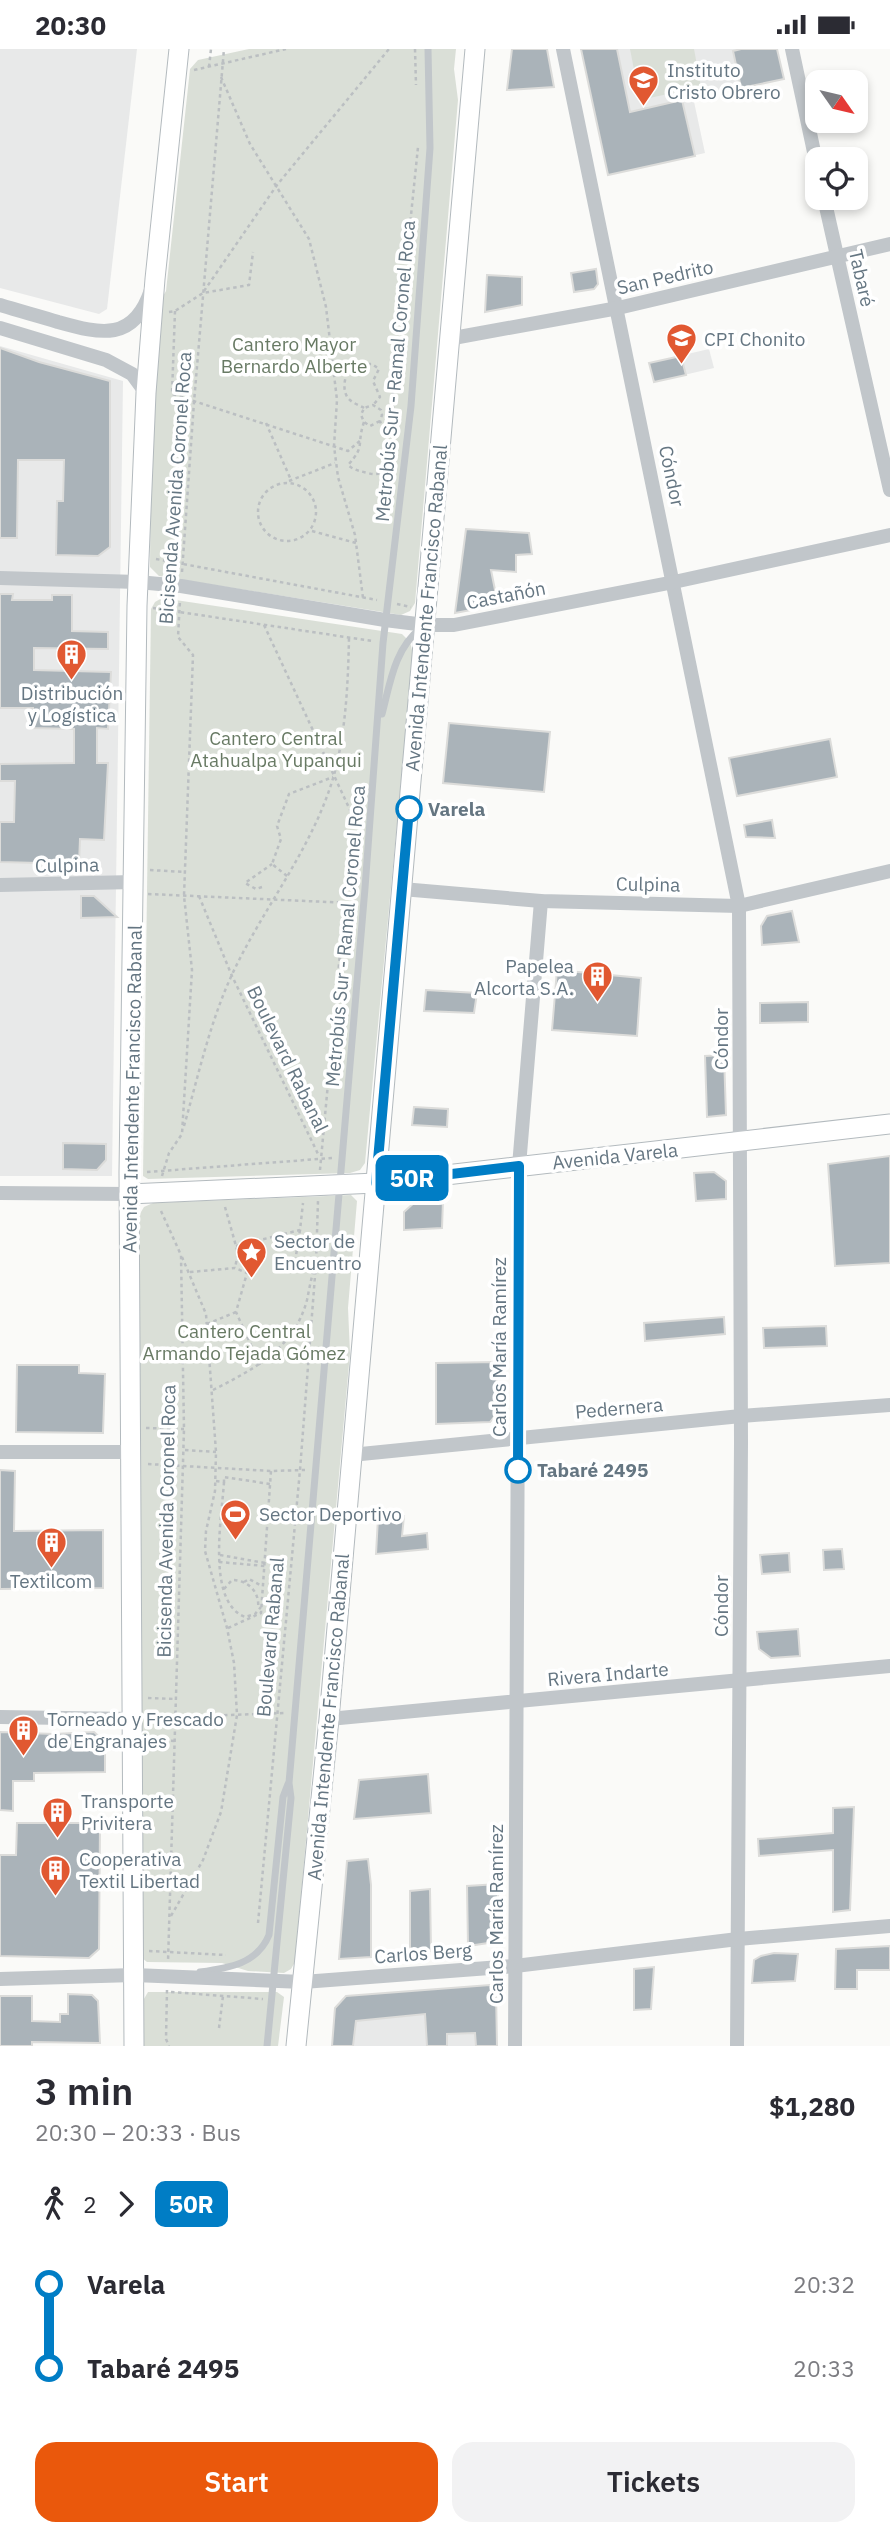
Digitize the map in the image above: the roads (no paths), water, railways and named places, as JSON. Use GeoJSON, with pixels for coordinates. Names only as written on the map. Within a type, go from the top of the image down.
{"type":"FeatureCollection","features":[{"type":"Feature","properties":{"kind":"main road","name":"Avenida Intendente Francisco Rabanal"},"geometry":{"type":"LineString","coordinates":[[134,2046],[129,1172],[137,606],[146,393],[179,49]]}},
{"type":"Feature","properties":{"kind":"main road","name":"Avenida Intendente Francisco Rabanal"},"geometry":{"type":"LineString","coordinates":[[296,2046],[289,1982],[329,1719],[475,49]]}},
{"type":"Feature","properties":{"kind":"main road","name":"Avenida Varela"},"geometry":{"type":"LineString","coordinates":[[129,1194],[376,1183],[890,1125]]}},
{"type":"Feature","properties":{"kind":"main road"},"geometry":{"type":"LineString","coordinates":[[284,2046],[289,1982]]}},
{"type":"Feature","properties":{"kind":"street","name":"Cóndor"},"geometry":{"type":"LineString","coordinates":[[564,49],[739,906],[741,1416],[737,2046]]}},
{"type":"Feature","properties":{"kind":"street"},"geometry":{"type":"LineString","coordinates":[[792,49],[813,147]]}},
{"type":"Feature","properties":{"kind":"street","name":"Tabaré"},"geometry":{"type":"LineString","coordinates":[[827,210],[890,490]]}},
{"type":"Feature","properties":{"kind":"street","name":"San Pedrito"},"geometry":{"type":"LineString","coordinates":[[448,339],[618,308],[890,244]]}},
{"type":"Feature","properties":{"kind":"street"},"geometry":{"type":"LineString","coordinates":[[0,305],[90,331],[110,333],[125,327],[139,315],[155,279]]}},
{"type":"Feature","properties":{"kind":"street"},"geometry":{"type":"LineString","coordinates":[[0,328],[106,360],[132,374],[146,393]]}},
{"type":"Feature","properties":{"kind":"street","name":"Castañón"},"geometry":{"type":"LineString","coordinates":[[0,578],[181,586],[385,620],[425,617],[454,625],[674,582],[890,535]]}},
{"type":"Feature","properties":{"kind":"street","name":"Culpina"},"geometry":{"type":"LineString","coordinates":[[402,889],[541,901],[739,906],[890,871]]}},
{"type":"Feature","properties":{"kind":"street","name":"Culpina"},"geometry":{"type":"LineString","coordinates":[[0,885],[134,882]]}},
{"type":"Feature","properties":{"kind":"street","name":"Carlos María Ramírez"},"geometry":{"type":"LineString","coordinates":[[514,2046],[519,1166],[541,901]]}},
{"type":"Feature","properties":{"kind":"street"},"geometry":{"type":"LineString","coordinates":[[0,1193],[129,1194]]}},
{"type":"Feature","properties":{"kind":"street","name":"Pedernera"},"geometry":{"type":"LineString","coordinates":[[351,1455],[741,1416],[890,1405]]}},
{"type":"Feature","properties":{"kind":"street"},"geometry":{"type":"LineString","coordinates":[[0,1452],[131,1457]]}},
{"type":"Feature","properties":{"kind":"street","name":"Rivera Indarte"},"geometry":{"type":"LineString","coordinates":[[329,1719],[890,1667]]}},
{"type":"Feature","properties":{"kind":"street"},"geometry":{"type":"LineString","coordinates":[[0,1717],[132,1719]]}},
{"type":"Feature","properties":{"kind":"street","name":"Carlos Berg"},"geometry":{"type":"LineString","coordinates":[[0,1979],[134,1982],[167,1976],[289,1982],[515,1966],[738,1939],[890,1926]]}},
{"type":"Feature","properties":{"kind":"lane","name":"Metrobús Sur - Ramal Coronel Roca"},"geometry":{"type":"LineString","coordinates":[[267,2046],[272,2000],[289,1982],[289,1783],[378,732],[385,620],[411,406],[431,128],[429,49]]}},
{"type":"Feature","properties":{"kind":"lane"},"geometry":{"type":"LineString","coordinates":[[378,732],[395,664],[410,636],[425,617]]}},
{"type":"Feature","properties":{"kind":"lane","name":"Metrobús Sur - Ramal Coronel Roca"},"geometry":{"type":"LineString","coordinates":[[167,1976],[230,1968],[255,1957],[265,1945],[269,1935],[283,1797],[289,1783]]}},
{"type":"Feature","properties":{"kind":"place","name":"Instituto Cristo Obrero"},"geometry":{"type":"Point","coordinates":[644,108]}},
{"type":"Feature","properties":{"kind":"place","name":"CPI Chonito"},"geometry":{"type":"Point","coordinates":[681,366]}},
{"type":"Feature","properties":{"kind":"place","name":"Distribución y Logística"},"geometry":{"type":"Point","coordinates":[72,681]}},
{"type":"Feature","properties":{"kind":"place","name":"Varela"},"geometry":{"type":"Point","coordinates":[409,809]}},
{"type":"Feature","properties":{"kind":"place","name":"Papelea Alcorta S.A."},"geometry":{"type":"Point","coordinates":[597,1004]}},
{"type":"Feature","properties":{"kind":"place","name":"Sector de Encuentro"},"geometry":{"type":"Point","coordinates":[251,1279]}},
{"type":"Feature","properties":{"kind":"place","name":"Tabaré 2495"},"geometry":{"type":"Point","coordinates":[518,1470]}},
{"type":"Feature","properties":{"kind":"place","name":"Sector Deportivo"},"geometry":{"type":"Point","coordinates":[236,1541]}},
{"type":"Feature","properties":{"kind":"place","name":"Textilcom"},"geometry":{"type":"Point","coordinates":[51,1569]}},
{"type":"Feature","properties":{"kind":"place","name":"Torneado y Frescado de Engranajes"},"geometry":{"type":"Point","coordinates":[24,1757]}},
{"type":"Feature","properties":{"kind":"place","name":"Transporte Privitera"},"geometry":{"type":"Point","coordinates":[58,1839]}},
{"type":"Feature","properties":{"kind":"place","name":"Cooperativa Textil Libertad"},"geometry":{"type":"Point","coordinates":[56,1897]}},
{"type":"Feature","properties":{"kind":"park label","name":"Cantero Mayor Bernardo Alberte"},"geometry":{"type":"Point","coordinates":[294,355]}},
{"type":"Feature","properties":{"kind":"park label","name":"Cantero Central Atahualpa Yupanqui"},"geometry":{"type":"Point","coordinates":[276,749]}},
{"type":"Feature","properties":{"kind":"park label","name":"Cantero Central Armando Tejada Gómez"},"geometry":{"type":"Point","coordinates":[244,1342]}}]}
